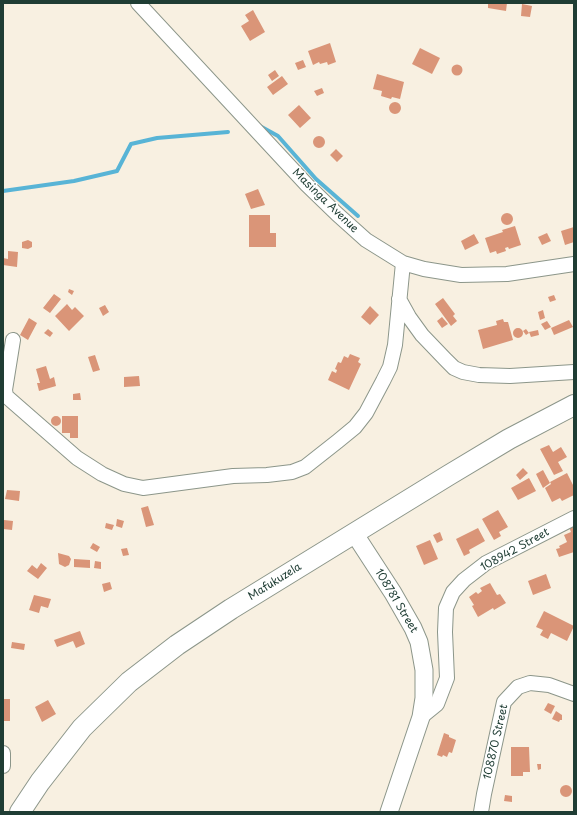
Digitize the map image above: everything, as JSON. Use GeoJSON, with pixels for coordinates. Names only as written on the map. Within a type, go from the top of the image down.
{"type":"FeatureCollection","features":[{"type":"Feature","properties":{"kind":"main road","name":"Mafukuzela"},"geometry":{"type":"LineString","coordinates":[[20,812],[40,782],[82,728],[129,682],[177,645],[354,533],[510,439],[574,405]]}},
{"type":"Feature","properties":{"kind":"street","name":"Masinga Avenue"},"geometry":{"type":"LineString","coordinates":[[138,3],[307,185],[366,240],[404,263],[424,270],[461,275],[507,274],[574,264]]}},
{"type":"Feature","properties":{"kind":"street"},"geometry":{"type":"LineString","coordinates":[[13,340],[4,390],[6,396],[77,458],[102,474],[124,484],[143,488],[233,476],[267,475],[292,472],[305,467],[344,436],[355,427],[366,413],[390,367],[395,345],[404,263]]}},
{"type":"Feature","properties":{"kind":"street"},"geometry":{"type":"LineString","coordinates":[[399,299],[409,317],[422,335],[454,368],[463,372],[479,375],[510,376],[574,372]]}},
{"type":"Feature","properties":{"kind":"street","name":"108942 Street"},"geometry":{"type":"LineString","coordinates":[[422,717],[437,704],[447,678],[445,632],[446,608],[453,592],[464,580],[486,563],[574,518]]}},
{"type":"Feature","properties":{"kind":"street","name":"108781 Street"},"geometry":{"type":"LineString","coordinates":[[354,533],[393,593],[413,628],[419,642],[425,682],[422,717],[389,812]]}},
{"type":"Feature","properties":{"kind":"street","name":"108870 Street"},"geometry":{"type":"LineString","coordinates":[[481,812],[504,702],[518,687],[530,683],[549,685],[574,694]]}},
{"type":"Feature","properties":{"kind":"street"},"geometry":{"type":"LineString","coordinates":[[3,752],[3,766]]}},
{"type":"Feature","properties":{"kind":"building"},"geometry":{"type":"Polygon","coordinates":[[[488,3],[507,3],[506,11],[488,8],[488,3]]]}},
{"type":"Feature","properties":{"kind":"building"},"geometry":{"type":"Polygon","coordinates":[[[522,4],[532,6],[530,17],[521,16],[522,4]]]}},
{"type":"Feature","properties":{"kind":"building"},"geometry":{"type":"Polygon","coordinates":[[[253,10],[265,32],[250,41],[241,26],[249,21],[245,15],[253,10]]]}},
{"type":"Feature","properties":{"kind":"building"},"geometry":{"type":"Polygon","coordinates":[[[330,43],[336,62],[328,65],[327,62],[320,64],[319,62],[313,65],[308,51],[330,43]]]}},
{"type":"Feature","properties":{"kind":"building"},"geometry":{"type":"Polygon","coordinates":[[[420,48],[440,58],[432,74],[412,64],[420,48]]]}},
{"type":"Feature","properties":{"kind":"building"},"geometry":{"type":"Polygon","coordinates":[[[303,60],[306,67],[298,70],[295,63],[303,60]]]}},
{"type":"Feature","properties":{"kind":"building"},"geometry":{"type":"Polygon","coordinates":[[[457,64],[461,66],[463,70],[461,74],[457,76],[453,74],[451,70],[453,66],[457,64]]]}},
{"type":"Feature","properties":{"kind":"building"},"geometry":{"type":"Polygon","coordinates":[[[275,70],[279,76],[272,81],[268,75],[275,70]]]}},
{"type":"Feature","properties":{"kind":"building"},"geometry":{"type":"Polygon","coordinates":[[[377,74],[404,82],[400,99],[392,97],[391,99],[381,96],[382,91],[373,89],[377,74]]]}},
{"type":"Feature","properties":{"kind":"building"},"geometry":{"type":"Polygon","coordinates":[[[282,76],[288,84],[273,95],[267,87],[282,76]]]}},
{"type":"Feature","properties":{"kind":"building"},"geometry":{"type":"Polygon","coordinates":[[[322,88],[324,93],[317,96],[314,91],[322,88]]]}},
{"type":"Feature","properties":{"kind":"building"},"geometry":{"type":"Polygon","coordinates":[[[395,102],[399,104],[401,108],[399,112],[395,114],[391,112],[389,108],[391,104],[395,102]]]}},
{"type":"Feature","properties":{"kind":"building"},"geometry":{"type":"Polygon","coordinates":[[[299,105],[311,118],[300,128],[288,115],[299,105]]]}},
{"type":"Feature","properties":{"kind":"building"},"geometry":{"type":"Polygon","coordinates":[[[319,136],[323,138],[325,142],[323,146],[319,148],[315,146],[313,142],[315,138],[319,136]]]}},
{"type":"Feature","properties":{"kind":"building"},"geometry":{"type":"Polygon","coordinates":[[[336,149],[343,156],[337,162],[330,155],[336,149]]]}},
{"type":"Feature","properties":{"kind":"building"},"geometry":{"type":"Polygon","coordinates":[[[258,189],[265,205],[251,209],[245,194],[258,189]]]}},
{"type":"Feature","properties":{"kind":"building"},"geometry":{"type":"Polygon","coordinates":[[[505,213],[509,213],[513,219],[509,225],[505,225],[501,221],[501,217],[505,213]]]}},
{"type":"Feature","properties":{"kind":"building"},"geometry":{"type":"Polygon","coordinates":[[[249,215],[270,215],[270,233],[276,233],[276,247],[249,247],[249,215]]]}},
{"type":"Feature","properties":{"kind":"building"},"geometry":{"type":"Polygon","coordinates":[[[515,226],[521,245],[509,249],[508,247],[505,248],[506,251],[497,254],[496,251],[490,253],[485,238],[515,226]]]}},
{"type":"Feature","properties":{"kind":"building"},"geometry":{"type":"Polygon","coordinates":[[[574,227],[574,242],[565,245],[561,231],[574,227]]]}},
{"type":"Feature","properties":{"kind":"building"},"geometry":{"type":"Polygon","coordinates":[[[547,233],[551,241],[542,245],[538,237],[547,233]]]}},
{"type":"Feature","properties":{"kind":"building"},"geometry":{"type":"Polygon","coordinates":[[[474,234],[479,243],[465,250],[461,241],[474,234]]]}},
{"type":"Feature","properties":{"kind":"building"},"geometry":{"type":"Polygon","coordinates":[[[28,240],[32,242],[32,247],[28,249],[22,248],[22,242],[28,240]]]}},
{"type":"Feature","properties":{"kind":"building"},"geometry":{"type":"Polygon","coordinates":[[[8,251],[18,252],[17,267],[3,265],[3,258],[8,259],[8,251]]]}},
{"type":"Feature","properties":{"kind":"building"},"geometry":{"type":"Polygon","coordinates":[[[69,289],[74,291],[72,295],[68,292],[69,289]]]}},
{"type":"Feature","properties":{"kind":"building"},"geometry":{"type":"Polygon","coordinates":[[[54,294],[61,299],[50,313],[43,308],[54,294]]]}},
{"type":"Feature","properties":{"kind":"building"},"geometry":{"type":"Polygon","coordinates":[[[554,295],[556,300],[550,302],[548,297],[554,295]]]}},
{"type":"Feature","properties":{"kind":"building"},"geometry":{"type":"Polygon","coordinates":[[[443,298],[455,314],[453,316],[457,321],[451,326],[435,304],[443,298]]]}},
{"type":"Feature","properties":{"kind":"building"},"geometry":{"type":"Polygon","coordinates":[[[67,304],[72,310],[75,307],[84,316],[69,331],[55,316],[67,304]]]}},
{"type":"Feature","properties":{"kind":"building"},"geometry":{"type":"Polygon","coordinates":[[[105,305],[109,312],[103,316],[99,308],[105,305]]]}},
{"type":"Feature","properties":{"kind":"building"},"geometry":{"type":"Polygon","coordinates":[[[370,306],[379,315],[370,325],[361,317],[370,306]]]}},
{"type":"Feature","properties":{"kind":"building"},"geometry":{"type":"Polygon","coordinates":[[[543,310],[545,318],[540,320],[538,312],[543,310]]]}},
{"type":"Feature","properties":{"kind":"building"},"geometry":{"type":"Polygon","coordinates":[[[442,317],[448,324],[442,328],[437,321],[442,317]]]}},
{"type":"Feature","properties":{"kind":"building"},"geometry":{"type":"Polygon","coordinates":[[[29,318],[37,323],[28,340],[20,335],[29,318]]]}},
{"type":"Feature","properties":{"kind":"building"},"geometry":{"type":"Polygon","coordinates":[[[503,319],[504,322],[508,322],[513,340],[483,349],[478,330],[497,325],[496,321],[503,319]]]}},
{"type":"Feature","properties":{"kind":"building"},"geometry":{"type":"Polygon","coordinates":[[[569,320],[573,327],[554,335],[551,328],[569,320]]]}},
{"type":"Feature","properties":{"kind":"building"},"geometry":{"type":"Polygon","coordinates":[[[547,321],[551,327],[545,330],[541,324],[547,321]]]}},
{"type":"Feature","properties":{"kind":"building"},"geometry":{"type":"Polygon","coordinates":[[[518,328],[523,333],[518,338],[513,333],[518,328]]]}},
{"type":"Feature","properties":{"kind":"building"},"geometry":{"type":"Polygon","coordinates":[[[48,329],[53,333],[50,337],[44,333],[48,329]]]}},
{"type":"Feature","properties":{"kind":"building"},"geometry":{"type":"Polygon","coordinates":[[[526,329],[529,333],[526,335],[523,331],[526,329]]]}},
{"type":"Feature","properties":{"kind":"building"},"geometry":{"type":"Polygon","coordinates":[[[538,330],[539,335],[531,337],[529,332],[538,330]]]}},
{"type":"Feature","properties":{"kind":"building"},"geometry":{"type":"Polygon","coordinates":[[[350,354],[360,358],[358,362],[361,364],[349,390],[328,380],[332,371],[336,373],[337,370],[335,369],[338,362],[341,363],[344,356],[348,358],[350,354]]]}},
{"type":"Feature","properties":{"kind":"building"},"geometry":{"type":"Polygon","coordinates":[[[95,355],[100,370],[93,372],[88,357],[95,355]]]}},
{"type":"Feature","properties":{"kind":"building"},"geometry":{"type":"Polygon","coordinates":[[[46,366],[50,379],[54,377],[56,386],[39,391],[37,383],[40,383],[36,369],[46,366]]]}},
{"type":"Feature","properties":{"kind":"building"},"geometry":{"type":"Polygon","coordinates":[[[139,376],[140,386],[124,387],[124,377],[139,376]]]}},
{"type":"Feature","properties":{"kind":"building"},"geometry":{"type":"Polygon","coordinates":[[[80,393],[81,400],[73,400],[73,394],[80,393]]]}},
{"type":"Feature","properties":{"kind":"building"},"geometry":{"type":"Polygon","coordinates":[[[54,416],[58,416],[60,417],[60,425],[54,426],[51,423],[51,419],[54,416]]]}},
{"type":"Feature","properties":{"kind":"building"},"geometry":{"type":"Polygon","coordinates":[[[62,416],[78,416],[78,438],[70,438],[70,433],[62,433],[62,416]]]}},
{"type":"Feature","properties":{"kind":"building"},"geometry":{"type":"Polygon","coordinates":[[[549,445],[553,452],[561,447],[567,457],[558,462],[563,471],[554,475],[540,449],[549,445]]]}},
{"type":"Feature","properties":{"kind":"building"},"geometry":{"type":"Polygon","coordinates":[[[523,468],[528,473],[520,480],[516,475],[523,468]]]}},
{"type":"Feature","properties":{"kind":"building"},"geometry":{"type":"Polygon","coordinates":[[[543,470],[550,483],[543,488],[536,474],[543,470]]]}},
{"type":"Feature","properties":{"kind":"building"},"geometry":{"type":"Polygon","coordinates":[[[567,473],[574,487],[574,495],[562,501],[560,498],[552,502],[545,488],[551,484],[550,482],[567,473]]]}},
{"type":"Feature","properties":{"kind":"building"},"geometry":{"type":"Polygon","coordinates":[[[529,478],[536,491],[518,500],[511,488],[529,478]]]}},
{"type":"Feature","properties":{"kind":"building"},"geometry":{"type":"Polygon","coordinates":[[[7,490],[20,491],[19,501],[5,499],[7,490]]]}},
{"type":"Feature","properties":{"kind":"building"},"geometry":{"type":"Polygon","coordinates":[[[148,506],[154,525],[146,527],[141,508],[148,506]]]}},
{"type":"Feature","properties":{"kind":"building"},"geometry":{"type":"Polygon","coordinates":[[[498,510],[508,527],[499,532],[501,536],[494,540],[482,519],[498,510]]]}},
{"type":"Feature","properties":{"kind":"building"},"geometry":{"type":"Polygon","coordinates":[[[117,519],[124,521],[122,528],[116,526],[117,519]]]}},
{"type":"Feature","properties":{"kind":"building"},"geometry":{"type":"Polygon","coordinates":[[[4,520],[13,521],[12,530],[3,529],[4,520]]]}},
{"type":"Feature","properties":{"kind":"building"},"geometry":{"type":"Polygon","coordinates":[[[106,523],[114,525],[112,530],[105,528],[106,523]]]}},
{"type":"Feature","properties":{"kind":"building"},"geometry":{"type":"Polygon","coordinates":[[[574,525],[574,552],[559,557],[556,549],[560,548],[559,546],[567,542],[564,535],[571,532],[569,527],[574,525]]]}},
{"type":"Feature","properties":{"kind":"building"},"geometry":{"type":"Polygon","coordinates":[[[478,528],[485,541],[469,550],[470,553],[464,556],[456,539],[478,528]]]}},
{"type":"Feature","properties":{"kind":"building"},"geometry":{"type":"Polygon","coordinates":[[[440,532],[443,540],[437,543],[433,535],[440,532]]]}},
{"type":"Feature","properties":{"kind":"building"},"geometry":{"type":"Polygon","coordinates":[[[430,540],[438,559],[424,565],[416,546],[430,540]]]}},
{"type":"Feature","properties":{"kind":"building"},"geometry":{"type":"Polygon","coordinates":[[[93,543],[100,547],[97,552],[90,548],[93,543]]]}},
{"type":"Feature","properties":{"kind":"building"},"geometry":{"type":"Polygon","coordinates":[[[127,548],[129,555],[123,556],[121,549],[127,548]]]}},
{"type":"Feature","properties":{"kind":"building"},"geometry":{"type":"Polygon","coordinates":[[[58,553],[69,556],[71,559],[69,565],[65,567],[59,564],[58,553]]]}},
{"type":"Feature","properties":{"kind":"building"},"geometry":{"type":"Polygon","coordinates":[[[74,559],[90,560],[90,568],[74,567],[74,559]]]}},
{"type":"Feature","properties":{"kind":"building"},"geometry":{"type":"Polygon","coordinates":[[[95,561],[101,562],[101,569],[94,568],[95,561]]]}},
{"type":"Feature","properties":{"kind":"building"},"geometry":{"type":"Polygon","coordinates":[[[41,563],[47,568],[38,579],[27,571],[32,565],[37,569],[41,563]]]}},
{"type":"Feature","properties":{"kind":"building"},"geometry":{"type":"Polygon","coordinates":[[[546,574],[551,588],[533,595],[528,581],[546,574]]]}},
{"type":"Feature","properties":{"kind":"building"},"geometry":{"type":"Polygon","coordinates":[[[110,582],[112,589],[104,592],[102,584],[110,582]]]}},
{"type":"Feature","properties":{"kind":"building"},"geometry":{"type":"Polygon","coordinates":[[[490,583],[497,595],[500,594],[506,603],[494,610],[493,608],[478,617],[472,606],[474,605],[469,597],[476,592],[478,594],[482,591],[480,588],[490,583]]]}},
{"type":"Feature","properties":{"kind":"building"},"geometry":{"type":"Polygon","coordinates":[[[34,595],[51,599],[48,608],[41,606],[39,613],[29,610],[34,595]]]}},
{"type":"Feature","properties":{"kind":"building"},"geometry":{"type":"Polygon","coordinates":[[[544,611],[574,626],[567,641],[551,633],[548,639],[540,635],[543,630],[536,627],[544,611]]]}},
{"type":"Feature","properties":{"kind":"building"},"geometry":{"type":"Polygon","coordinates":[[[80,631],[85,644],[76,648],[73,641],[57,647],[54,640],[80,631]]]}},
{"type":"Feature","properties":{"kind":"building"},"geometry":{"type":"Polygon","coordinates":[[[12,642],[25,644],[24,650],[11,648],[12,642]]]}},
{"type":"Feature","properties":{"kind":"building"},"geometry":{"type":"Polygon","coordinates":[[[3,699],[10,699],[10,721],[3,721],[3,699]]]}},
{"type":"Feature","properties":{"kind":"building"},"geometry":{"type":"Polygon","coordinates":[[[48,700],[56,714],[42,722],[35,707],[48,700]]]}},
{"type":"Feature","properties":{"kind":"building"},"geometry":{"type":"Polygon","coordinates":[[[548,703],[555,706],[551,714],[544,710],[548,703]]]}},
{"type":"Feature","properties":{"kind":"building"},"geometry":{"type":"Polygon","coordinates":[[[556,711],[562,715],[562,720],[559,722],[552,719],[556,711]]]}},
{"type":"Feature","properties":{"kind":"building"},"geometry":{"type":"Polygon","coordinates":[[[444,733],[456,740],[452,753],[449,752],[447,757],[437,755],[444,733]]]}},
{"type":"Feature","properties":{"kind":"building"},"geometry":{"type":"Polygon","coordinates":[[[511,747],[529,747],[530,772],[523,772],[523,776],[511,776],[511,747]]]}},
{"type":"Feature","properties":{"kind":"building"},"geometry":{"type":"Polygon","coordinates":[[[537,764],[541,764],[541,769],[538,770],[537,764]]]}},
{"type":"Feature","properties":{"kind":"building"},"geometry":{"type":"Polygon","coordinates":[[[564,785],[568,785],[572,791],[568,797],[564,797],[560,793],[560,789],[564,785]]]}},
{"type":"Feature","properties":{"kind":"building"},"geometry":{"type":"Polygon","coordinates":[[[505,795],[512,796],[512,802],[504,801],[505,795]]]}},
{"type":"Feature","properties":{"kind":"waterway"},"geometry":{"type":"LineString","coordinates":[[258,125],[278,136],[316,179],[358,216]]}},
{"type":"Feature","properties":{"kind":"waterway"},"geometry":{"type":"LineString","coordinates":[[3,191],[74,181],[117,171],[131,144],[157,138],[228,132]]}}]}
